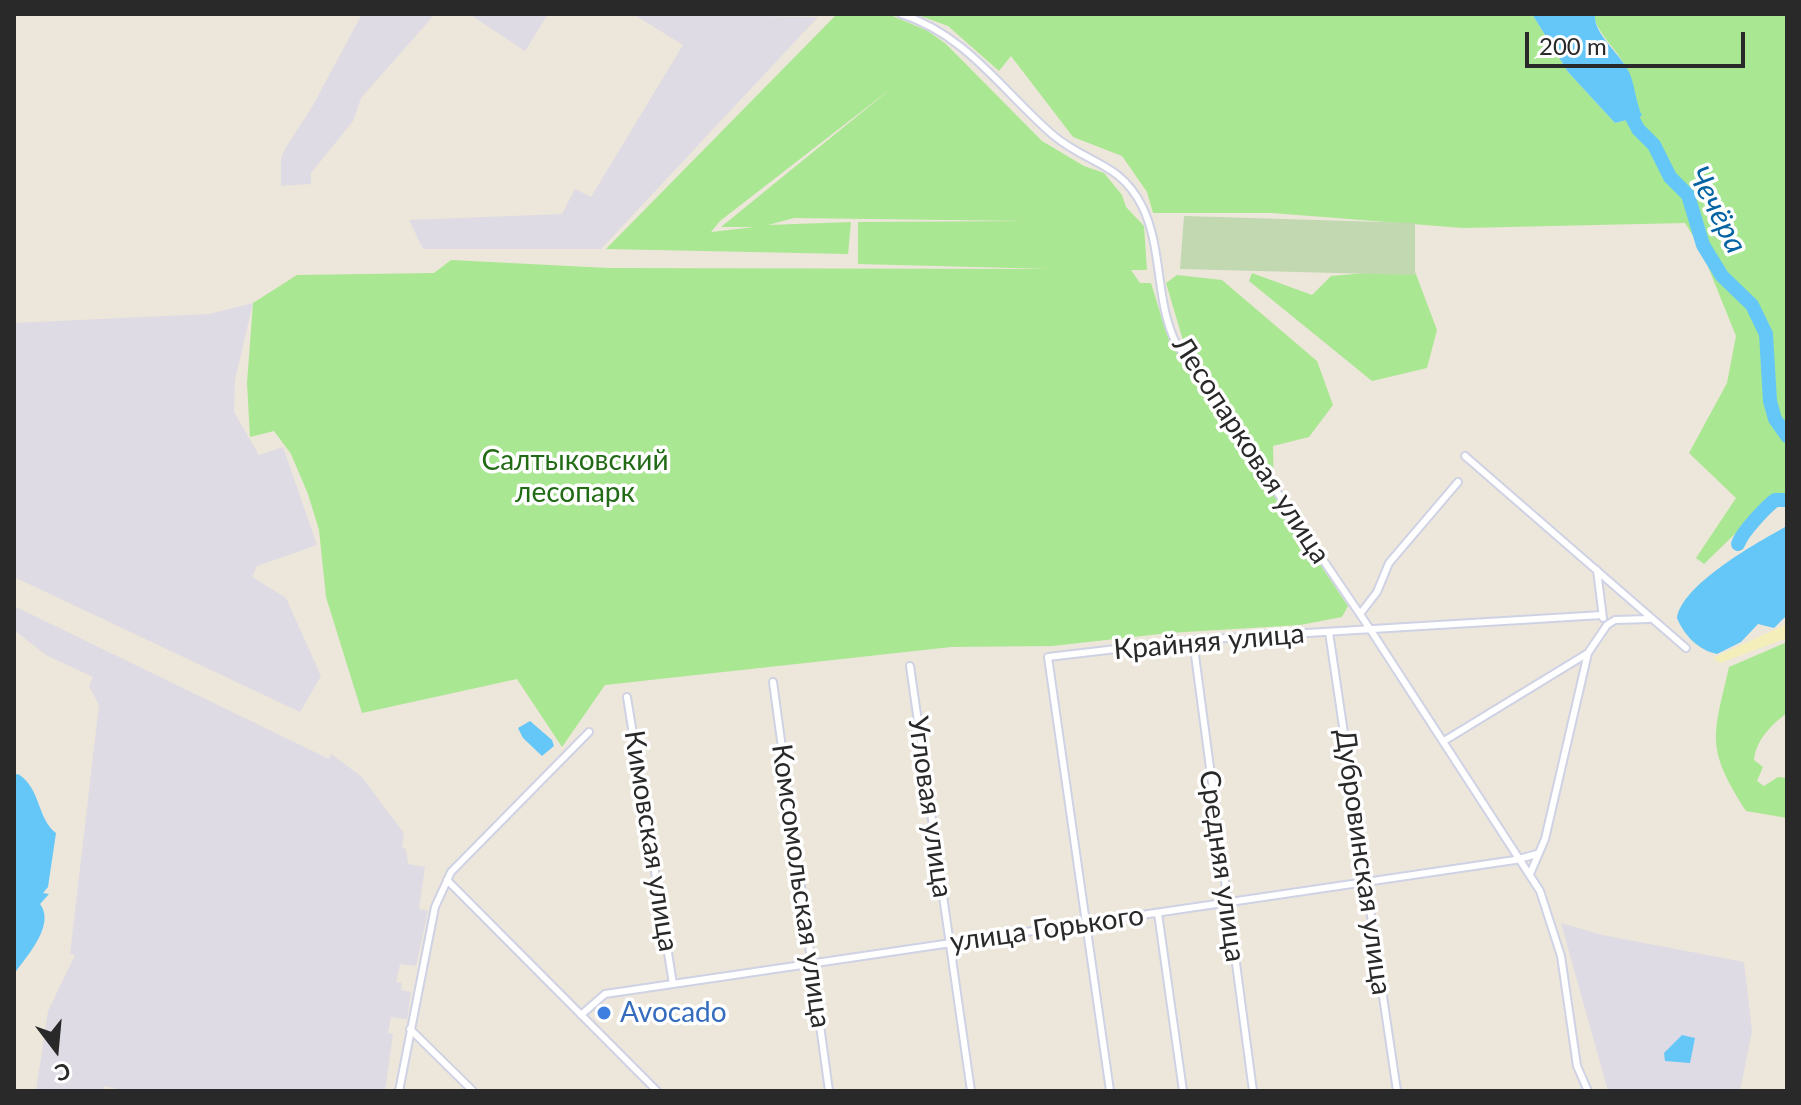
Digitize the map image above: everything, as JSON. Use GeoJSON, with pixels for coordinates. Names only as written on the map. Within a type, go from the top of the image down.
{"type":"FeatureCollection","features":[{"type":"Feature","properties":{"kind":"street","name":"Лесопарковая улица"},"geometry":{"type":"LineString","coordinates":[[901,14],[949,35],[1054,136],[1085,157],[1116,169],[1133,192],[1147,218],[1169,326],[1176,343],[1444,741],[1530,874],[1545,903],[1557,941],[1577,1066],[1588,1091]]}},
{"type":"Feature","properties":{"kind":"street"},"geometry":{"type":"LineString","coordinates":[[1465,456],[1686,648]]}},
{"type":"Feature","properties":{"kind":"street"},"geometry":{"type":"LineString","coordinates":[[1360,614],[1377,592],[1389,563],[1458,482]]}},
{"type":"Feature","properties":{"kind":"street"},"geometry":{"type":"LineString","coordinates":[[1596,568],[1603,596],[1602,615],[1607,625]]}},
{"type":"Feature","properties":{"kind":"street","name":"Крайняя улица"},"geometry":{"type":"LineString","coordinates":[[1086,923],[1048,657],[1193,640],[1602,615]]}},
{"type":"Feature","properties":{"kind":"street"},"geometry":{"type":"LineString","coordinates":[[1530,874],[1545,839],[1588,653],[1607,625],[1621,618],[1649,619]]}},
{"type":"Feature","properties":{"kind":"street","name":"Дубровинская улица"},"geometry":{"type":"LineString","coordinates":[[1329,632],[1397,1091]]}},
{"type":"Feature","properties":{"kind":"street","name":"Средняя улица"},"geometry":{"type":"LineString","coordinates":[[1193,640],[1253,1091]]}},
{"type":"Feature","properties":{"kind":"street"},"geometry":{"type":"LineString","coordinates":[[1444,741],[1588,653]]}},
{"type":"Feature","properties":{"kind":"street","name":"Угловая улица"},"geometry":{"type":"LineString","coordinates":[[910,666],[971,1091]]}},
{"type":"Feature","properties":{"kind":"street","name":"Комсомольская улица"},"geometry":{"type":"LineString","coordinates":[[773,682],[829,1091]]}},
{"type":"Feature","properties":{"kind":"street","name":"Кимовская улица"},"geometry":{"type":"LineString","coordinates":[[627,697],[673,984]]}},
{"type":"Feature","properties":{"kind":"street"},"geometry":{"type":"LineString","coordinates":[[399,1091],[435,907],[447,880],[455,866],[589,732]]}},
{"type":"Feature","properties":{"kind":"street","name":"улица Горького"},"geometry":{"type":"LineString","coordinates":[[581,1015],[605,994],[1520,859],[1537,854]]}},
{"type":"Feature","properties":{"kind":"street"},"geometry":{"type":"LineString","coordinates":[[447,880],[657,1091]]}},
{"type":"Feature","properties":{"kind":"street"},"geometry":{"type":"LineString","coordinates":[[1158,913],[1183,1091]]}},
{"type":"Feature","properties":{"kind":"street"},"geometry":{"type":"LineString","coordinates":[[1086,923],[1110,1091]]}},
{"type":"Feature","properties":{"kind":"street"},"geometry":{"type":"LineString","coordinates":[[410,1029],[473,1091]]}},
{"type":"Feature","properties":{"kind":"shaded area"},"geometry":{"type":"Polygon","coordinates":[[[362,14],[435,14],[361,98],[353,121],[311,173],[311,184],[281,186],[281,158],[286,147],[312,107],[362,14]]]}},
{"type":"Feature","properties":{"kind":"shaded area"},"geometry":{"type":"Polygon","coordinates":[[[469,14],[548,14],[525,51],[469,14]]]}},
{"type":"Feature","properties":{"kind":"shaded area"},"geometry":{"type":"Polygon","coordinates":[[[633,14],[818,17],[601,249],[423,249],[409,220],[562,214],[575,189],[591,197],[683,45],[633,14]]]}},
{"type":"Feature","properties":{"kind":"shaded area"},"geometry":{"type":"Polygon","coordinates":[[[253,303],[235,380],[234,412],[259,455],[283,447],[317,545],[257,566],[252,577],[286,598],[321,676],[300,712],[14,577],[14,323],[209,314],[253,303]]]}},
{"type":"Feature","properties":{"kind":"shaded area"},"geometry":{"type":"Polygon","coordinates":[[[18,608],[329,759],[331,754],[362,777],[404,833],[402,848],[406,849],[408,864],[425,867],[419,909],[428,911],[416,966],[400,964],[396,982],[402,983],[401,990],[411,992],[407,1019],[391,1017],[388,1033],[393,1034],[385,1091],[124,1091],[105,1086],[103,1091],[36,1091],[48,1011],[75,955],[70,954],[99,705],[89,686],[93,677],[46,655],[14,630],[14,609],[18,608]]]}},
{"type":"Feature","properties":{"kind":"shaded area"},"geometry":{"type":"Polygon","coordinates":[[[1561,923],[1602,935],[1744,962],[1752,1031],[1740,1091],[1608,1091],[1561,923]]]}},
{"type":"Feature","properties":{"kind":"green space","name":"Салтыковский лесопарк"},"geometry":{"type":"Polygon","coordinates":[[[837,14],[888,14],[928,31],[946,44],[1042,141],[1084,166],[1104,173],[1122,195],[1126,207],[1144,226],[1147,270],[1131,270],[1140,283],[1151,283],[1167,335],[1176,350],[1185,347],[1166,283],[1177,275],[1222,280],[1317,361],[1333,405],[1309,437],[1273,446],[1274,496],[1348,606],[1342,617],[1300,625],[1169,633],[1052,646],[951,647],[605,685],[562,747],[517,679],[362,713],[326,597],[319,530],[308,494],[291,454],[274,431],[250,437],[247,383],[253,303],[297,275],[434,273],[451,260],[608,268],[1051,269],[858,264],[858,222],[1026,221],[794,218],[768,225],[851,222],[848,254],[606,249],[837,14]],[[893,87],[720,221],[711,232],[755,227],[721,227],[893,87]]]}},
{"type":"Feature","properties":{"kind":"green space"},"geometry":{"type":"Polygon","coordinates":[[[915,14],[1532,14],[1568,72],[1615,123],[1641,116],[1629,73],[1599,29],[1593,14],[1787,14],[1787,495],[1771,499],[1704,564],[1696,558],[1736,498],[1689,453],[1727,383],[1736,336],[1700,247],[1685,223],[1463,228],[1272,213],[1153,213],[1147,192],[1122,156],[1073,137],[1011,56],[999,71],[948,26],[915,14]]]}},
{"type":"Feature","properties":{"kind":"green space"},"geometry":{"type":"Polygon","coordinates":[[[1184,216],[1415,223],[1415,275],[1180,269],[1184,216]]]}},
{"type":"Feature","properties":{"kind":"green space"},"geometry":{"type":"Polygon","coordinates":[[[1414,269],[1437,330],[1427,368],[1372,381],[1249,281],[1252,273],[1312,295],[1331,276],[1414,269]]]}},
{"type":"Feature","properties":{"kind":"green space"},"geometry":{"type":"Polygon","coordinates":[[[1787,642],[1787,713],[1765,734],[1754,760],[1763,767],[1757,781],[1764,786],[1778,777],[1787,778],[1787,818],[1746,811],[1724,771],[1716,741],[1719,710],[1729,667],[1787,642]]]}},
{"type":"Feature","properties":{"kind":"sand"},"geometry":{"type":"Polygon","coordinates":[[[1787,624],[1787,638],[1720,663],[1713,658],[1787,624]]]}},
{"type":"Feature","properties":{"kind":"water"},"geometry":{"type":"Polygon","coordinates":[[[1532,14],[1595,15],[1598,30],[1630,74],[1642,116],[1615,123],[1568,72],[1532,14]]]}},
{"type":"Feature","properties":{"kind":"water"},"geometry":{"type":"Polygon","coordinates":[[[1787,526],[1787,615],[1774,628],[1758,624],[1741,642],[1717,654],[1698,645],[1677,618],[1682,605],[1706,578],[1723,565],[1787,526]]]}},
{"type":"Feature","properties":{"kind":"water"},"geometry":{"type":"Polygon","coordinates":[[[530,721],[552,740],[554,746],[542,756],[523,738],[518,728],[530,721]]]}},
{"type":"Feature","properties":{"kind":"water"},"geometry":{"type":"Polygon","coordinates":[[[18,774],[31,787],[45,820],[56,833],[48,887],[43,893],[49,894],[40,904],[44,912],[42,931],[14,974],[14,775],[18,774]]]}},
{"type":"Feature","properties":{"kind":"water"},"geometry":{"type":"Polygon","coordinates":[[[1682,1035],[1695,1038],[1690,1063],[1665,1061],[1664,1053],[1682,1035]]]}},
{"type":"Feature","properties":{"kind":"waterway","name":"Чечёра"},"geometry":{"type":"LineString","coordinates":[[1624,102],[1638,129],[1654,145],[1670,177],[1688,195],[1703,245],[1722,276],[1752,305],[1766,334],[1770,401],[1775,419],[1787,436]]}},
{"type":"Feature","properties":{"kind":"waterway","name":"Чечёра"},"geometry":{"type":"LineString","coordinates":[[1738,544],[1749,527],[1775,500],[1787,500]]}},
{"type":"Feature","properties":{"kind":"place","name":"Avocado"},"geometry":{"type":"Point","coordinates":[604,1013]}}]}
